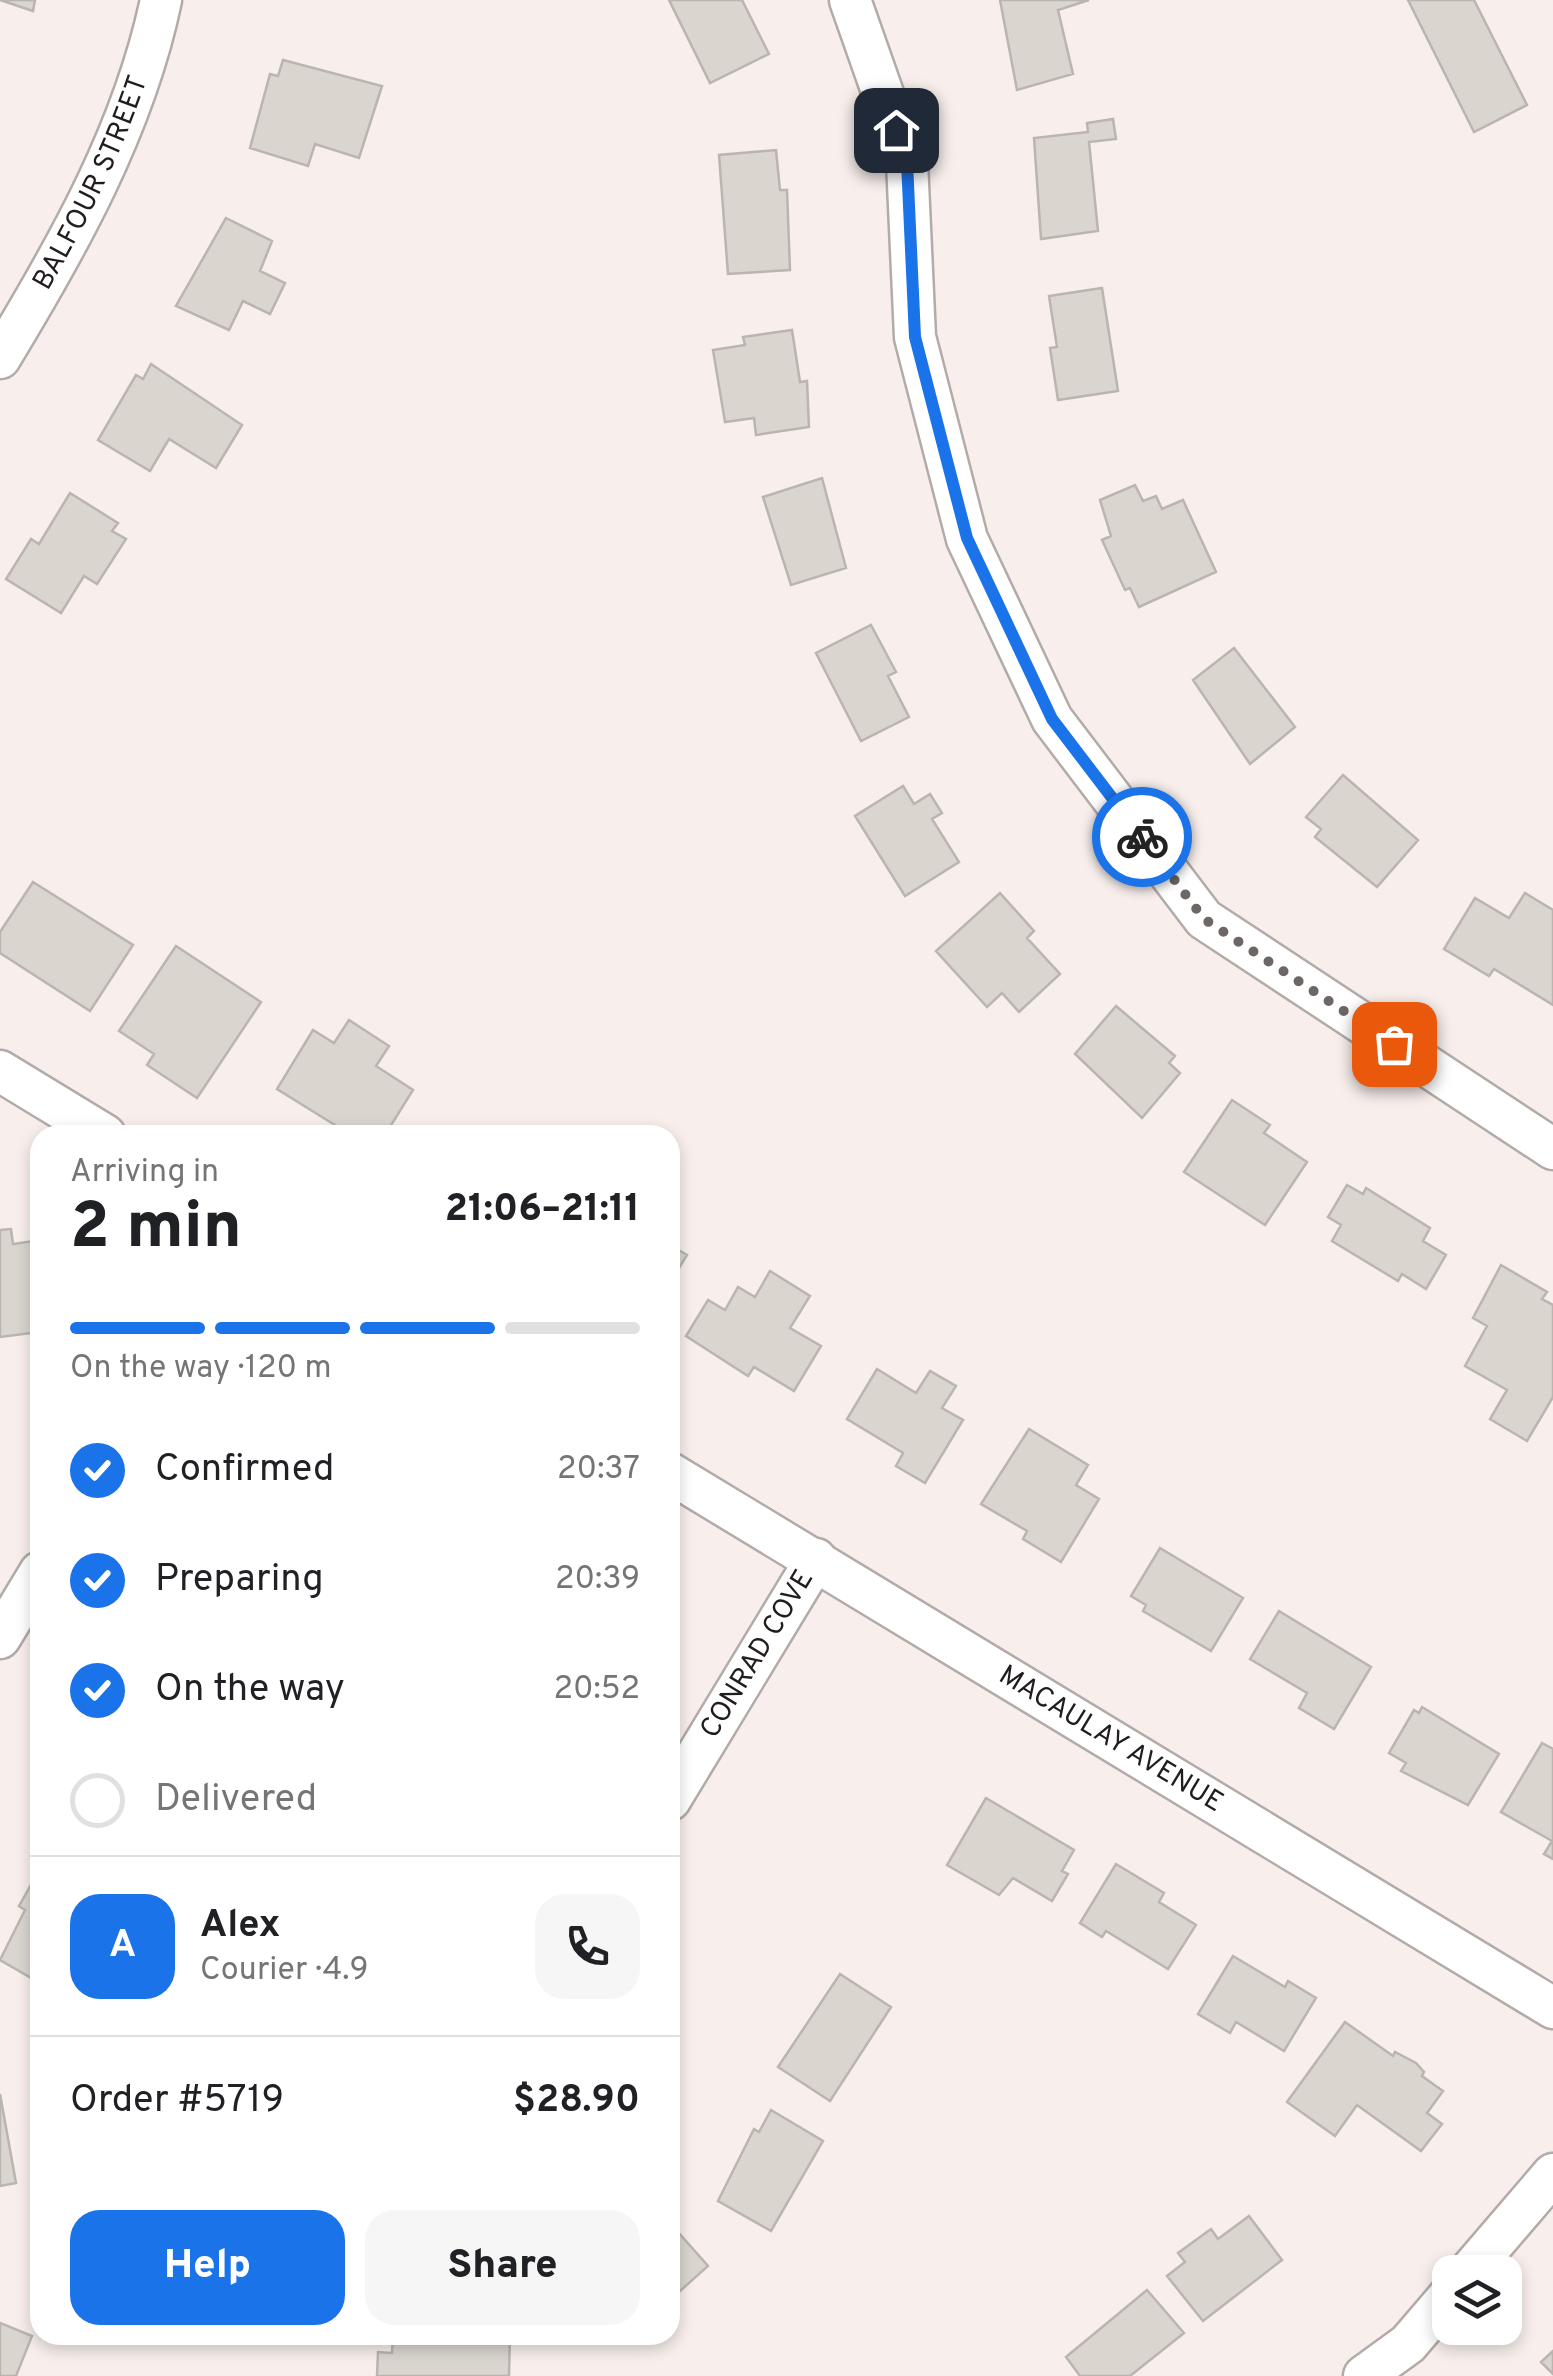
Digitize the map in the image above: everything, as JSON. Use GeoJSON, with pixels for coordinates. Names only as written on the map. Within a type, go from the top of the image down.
{"type":"FeatureCollection","features":[{"type":"Feature","properties":{"kind":"street","name":"BALFOUR STREET"},"geometry":{"type":"LineString","coordinates":[[0,358],[69,245],[148,58],[161,0]]}},
{"type":"Feature","properties":{"kind":"street"},"geometry":{"type":"LineString","coordinates":[[850,0],[907,162],[915,337],[967,538],[1052,719],[1204,919],[1553,1149]]}},
{"type":"Feature","properties":{"kind":"street"},"geometry":{"type":"LineString","coordinates":[[0,1071],[89,1125]]}},
{"type":"Feature","properties":{"kind":"street","name":"MACAULAY AVENUE"},"geometry":{"type":"LineString","coordinates":[[680,1478],[1553,2008]]}},
{"type":"Feature","properties":{"kind":"street","name":"CONRAD COVE"},"geometry":{"type":"LineString","coordinates":[[680,1783],[816,1559]]}},
{"type":"Feature","properties":{"kind":"street"},"geometry":{"type":"LineString","coordinates":[[0,1638],[30,1588]]}},
{"type":"Feature","properties":{"kind":"street"},"geometry":{"type":"LineString","coordinates":[[1484,2255],[1553,2174]]}},
{"type":"Feature","properties":{"kind":"street"},"geometry":{"type":"LineString","coordinates":[[1364,2376],[1408,2344],[1432,2316]]}},
{"type":"Feature","properties":{"kind":"building"},"geometry":{"type":"Polygon","coordinates":[[[0,0],[35,0],[33,11],[0,0]]]}},
{"type":"Feature","properties":{"kind":"building"},"geometry":{"type":"Polygon","coordinates":[[[669,0],[742,0],[769,54],[710,83],[669,0]]]}},
{"type":"Feature","properties":{"kind":"building"},"geometry":{"type":"Polygon","coordinates":[[[1000,0],[1089,0],[1058,10],[1073,74],[1017,90],[1000,0]]]}},
{"type":"Feature","properties":{"kind":"building"},"geometry":{"type":"Polygon","coordinates":[[[1408,0],[1474,0],[1527,105],[1474,132],[1408,0]]]}},
{"type":"Feature","properties":{"kind":"building"},"geometry":{"type":"Polygon","coordinates":[[[283,60],[382,86],[359,158],[315,144],[308,166],[250,148],[270,74],[278,76],[283,60]]]}},
{"type":"Feature","properties":{"kind":"building"},"geometry":{"type":"Polygon","coordinates":[[[1113,119],[1116,139],[1089,142],[1098,231],[1041,239],[1034,138],[1088,132],[1087,123],[1113,119]]]}},
{"type":"Feature","properties":{"kind":"building"},"geometry":{"type":"Polygon","coordinates":[[[776,150],[780,190],[787,190],[790,270],[728,274],[719,155],[776,150]]]}},
{"type":"Feature","properties":{"kind":"building"},"geometry":{"type":"Polygon","coordinates":[[[226,218],[272,241],[260,271],[285,283],[270,314],[243,301],[229,330],[176,306],[226,218]]]}},
{"type":"Feature","properties":{"kind":"building"},"geometry":{"type":"Polygon","coordinates":[[[1102,288],[1118,391],[1058,400],[1050,348],[1057,347],[1049,296],[1102,288]]]}},
{"type":"Feature","properties":{"kind":"building"},"geometry":{"type":"Polygon","coordinates":[[[792,330],[800,382],[807,381],[809,427],[756,435],[754,418],[725,422],[713,350],[745,345],[743,337],[792,330]]]}},
{"type":"Feature","properties":{"kind":"building"},"geometry":{"type":"Polygon","coordinates":[[[151,364],[242,425],[216,468],[169,439],[150,471],[98,440],[136,375],[143,379],[151,364]]]}},
{"type":"Feature","properties":{"kind":"building"},"geometry":{"type":"Polygon","coordinates":[[[822,478],[846,568],[791,585],[763,497],[822,478]]]}},
{"type":"Feature","properties":{"kind":"building"},"geometry":{"type":"Polygon","coordinates":[[[1135,485],[1143,501],[1156,496],[1162,509],[1183,500],[1216,572],[1139,607],[1130,588],[1125,590],[1102,540],[1111,536],[1100,500],[1135,485]]]}},
{"type":"Feature","properties":{"kind":"building"},"geometry":{"type":"Polygon","coordinates":[[[70,493],[118,523],[112,531],[126,539],[97,584],[84,576],[61,613],[6,579],[31,539],[39,544],[70,493]]]}},
{"type":"Feature","properties":{"kind":"building"},"geometry":{"type":"Polygon","coordinates":[[[871,625],[896,672],[888,676],[909,717],[861,741],[816,653],[871,625]]]}},
{"type":"Feature","properties":{"kind":"building"},"geometry":{"type":"Polygon","coordinates":[[[1234,648],[1295,727],[1250,764],[1193,680],[1234,648]]]}},
{"type":"Feature","properties":{"kind":"building"},"geometry":{"type":"Polygon","coordinates":[[[1343,775],[1418,840],[1377,887],[1315,837],[1321,829],[1306,817],[1343,775]]]}},
{"type":"Feature","properties":{"kind":"building"},"geometry":{"type":"Polygon","coordinates":[[[903,786],[914,804],[930,794],[942,813],[932,819],[959,862],[905,896],[855,816],[903,786]]]}},
{"type":"Feature","properties":{"kind":"building"},"geometry":{"type":"Polygon","coordinates":[[[33,882],[133,945],[90,1011],[0,953],[0,932],[33,882]]]}},
{"type":"Feature","properties":{"kind":"building"},"geometry":{"type":"Polygon","coordinates":[[[1000,893],[1034,931],[1027,938],[1060,974],[1019,1012],[1002,993],[987,1007],[936,951],[1000,893]]]}},
{"type":"Feature","properties":{"kind":"building"},"geometry":{"type":"Polygon","coordinates":[[[1525,893],[1553,910],[1553,1005],[1494,969],[1489,976],[1444,949],[1475,898],[1509,918],[1525,893]]]}},
{"type":"Feature","properties":{"kind":"building"},"geometry":{"type":"Polygon","coordinates":[[[176,946],[261,1002],[197,1098],[147,1065],[154,1054],[119,1031],[176,946]]]}},
{"type":"Feature","properties":{"kind":"building"},"geometry":{"type":"Polygon","coordinates":[[[1116,1006],[1175,1056],[1169,1063],[1180,1073],[1142,1118],[1075,1054],[1116,1006]]]}},
{"type":"Feature","properties":{"kind":"building"},"geometry":{"type":"Polygon","coordinates":[[[349,1020],[389,1046],[376,1066],[413,1090],[391,1125],[335,1125],[277,1089],[313,1030],[334,1043],[349,1020]]]}},
{"type":"Feature","properties":{"kind":"building"},"geometry":{"type":"Polygon","coordinates":[[[1232,1100],[1270,1125],[1264,1133],[1307,1162],[1265,1225],[1184,1172],[1232,1100]]]}},
{"type":"Feature","properties":{"kind":"building"},"geometry":{"type":"Polygon","coordinates":[[[1347,1185],[1363,1194],[1366,1188],[1430,1228],[1423,1241],[1446,1255],[1426,1289],[1402,1274],[1398,1281],[1332,1241],[1341,1225],[1328,1217],[1347,1185]]]}},
{"type":"Feature","properties":{"kind":"building"},"geometry":{"type":"Polygon","coordinates":[[[11,1229],[13,1244],[30,1242],[30,1333],[0,1337],[0,1230],[11,1229]]]}},
{"type":"Feature","properties":{"kind":"building"},"geometry":{"type":"Polygon","coordinates":[[[1501,1265],[1547,1292],[1542,1299],[1553,1305],[1553,1397],[1527,1441],[1490,1419],[1507,1390],[1465,1366],[1487,1326],[1473,1318],[1501,1265]]]}},
{"type":"Feature","properties":{"kind":"building"},"geometry":{"type":"Polygon","coordinates":[[[770,1271],[810,1296],[790,1328],[821,1346],[794,1391],[754,1367],[748,1376],[686,1336],[708,1300],[725,1310],[738,1287],[755,1297],[770,1271]]]}},
{"type":"Feature","properties":{"kind":"building"},"geometry":{"type":"Polygon","coordinates":[[[877,1369],[916,1393],[930,1371],[956,1386],[942,1408],[963,1420],[925,1483],[896,1466],[903,1453],[847,1419],[877,1369]]]}},
{"type":"Feature","properties":{"kind":"building"},"geometry":{"type":"Polygon","coordinates":[[[1029,1429],[1088,1465],[1076,1485],[1099,1499],[1061,1562],[1023,1539],[1027,1531],[981,1504],[1029,1429]]]}},
{"type":"Feature","properties":{"kind":"building"},"geometry":{"type":"Polygon","coordinates":[[[1160,1548],[1243,1598],[1211,1651],[1143,1611],[1146,1605],[1131,1596],[1160,1548]]]}},
{"type":"Feature","properties":{"kind":"building"},"geometry":{"type":"Polygon","coordinates":[[[1279,1611],[1371,1667],[1334,1729],[1299,1708],[1307,1693],[1250,1659],[1279,1611]]]}},
{"type":"Feature","properties":{"kind":"building"},"geometry":{"type":"Polygon","coordinates":[[[1422,1707],[1499,1754],[1468,1805],[1401,1771],[1406,1763],[1389,1753],[1414,1710],[1419,1713],[1422,1707]]]}},
{"type":"Feature","properties":{"kind":"building"},"geometry":{"type":"Polygon","coordinates":[[[1542,1743],[1553,1749],[1553,1859],[1544,1854],[1552,1841],[1501,1812],[1542,1743]]]}},
{"type":"Feature","properties":{"kind":"building"},"geometry":{"type":"Polygon","coordinates":[[[986,1798],[1074,1850],[1062,1871],[1068,1874],[1052,1901],[1013,1878],[999,1895],[947,1865],[986,1798]]]}},
{"type":"Feature","properties":{"kind":"building"},"geometry":{"type":"Polygon","coordinates":[[[1116,1864],[1164,1893],[1159,1902],[1196,1925],[1168,1969],[1106,1931],[1102,1937],[1080,1923],[1116,1864]]]}},
{"type":"Feature","properties":{"kind":"building"},"geometry":{"type":"Polygon","coordinates":[[[30,1887],[30,1977],[0,1960],[25,1910],[19,1906],[30,1887]]]}},
{"type":"Feature","properties":{"kind":"building"},"geometry":{"type":"Polygon","coordinates":[[[1233,1956],[1285,1987],[1288,1981],[1316,1998],[1284,2051],[1236,2022],[1230,2033],[1198,2014],[1233,1956]]]}},
{"type":"Feature","properties":{"kind":"building"},"geometry":{"type":"Polygon","coordinates":[[[840,1974],[891,2007],[830,2101],[778,2067],[840,1974]]]}},
{"type":"Feature","properties":{"kind":"building"},"geometry":{"type":"Polygon","coordinates":[[[1345,2022],[1393,2056],[1395,2052],[1416,2063],[1424,2072],[1422,2076],[1443,2091],[1427,2113],[1442,2124],[1421,2151],[1357,2105],[1335,2136],[1287,2102],[1345,2022]]]}},
{"type":"Feature","properties":{"kind":"building"},"geometry":{"type":"Polygon","coordinates":[[[0,2094],[16,2183],[0,2186],[0,2094]]]}},
{"type":"Feature","properties":{"kind":"building"},"geometry":{"type":"Polygon","coordinates":[[[771,2110],[823,2141],[771,2231],[718,2201],[754,2129],[759,2132],[771,2110]]]}},
{"type":"Feature","properties":{"kind":"building"},"geometry":{"type":"Polygon","coordinates":[[[1249,2216],[1282,2260],[1203,2321],[1167,2276],[1185,2262],[1178,2253],[1211,2229],[1218,2239],[1249,2216]]]}},
{"type":"Feature","properties":{"kind":"building"},"geometry":{"type":"Polygon","coordinates":[[[680,2234],[708,2266],[680,2291],[680,2234]]]}},
{"type":"Feature","properties":{"kind":"building"},"geometry":{"type":"Polygon","coordinates":[[[1147,2290],[1184,2333],[1130,2376],[1080,2376],[1066,2357],[1147,2290]]]}},
{"type":"Feature","properties":{"kind":"building"},"geometry":{"type":"Polygon","coordinates":[[[0,2323],[30,2335],[30,2341],[16,2376],[0,2376],[0,2323]]]}},
{"type":"Feature","properties":{"kind":"building"},"geometry":{"type":"Polygon","coordinates":[[[392,2345],[510,2345],[509,2376],[377,2376],[378,2352],[392,2353],[392,2345]]]}},
{"type":"Feature","properties":{"kind":"building"},"geometry":{"type":"Polygon","coordinates":[[[1553,2351],[1553,2374],[1541,2362],[1553,2351]]]}},
{"type":"Feature","properties":{"kind":"way so far"},"geometry":{"type":"LineString","coordinates":[[1142,837],[1204,919],[1394,1044]]}},
{"type":"Feature","properties":{"kind":"route"},"geometry":{"type":"LineString","coordinates":[[896,130],[907,162],[915,337],[967,538],[1052,719],[1142,837]]}}]}
